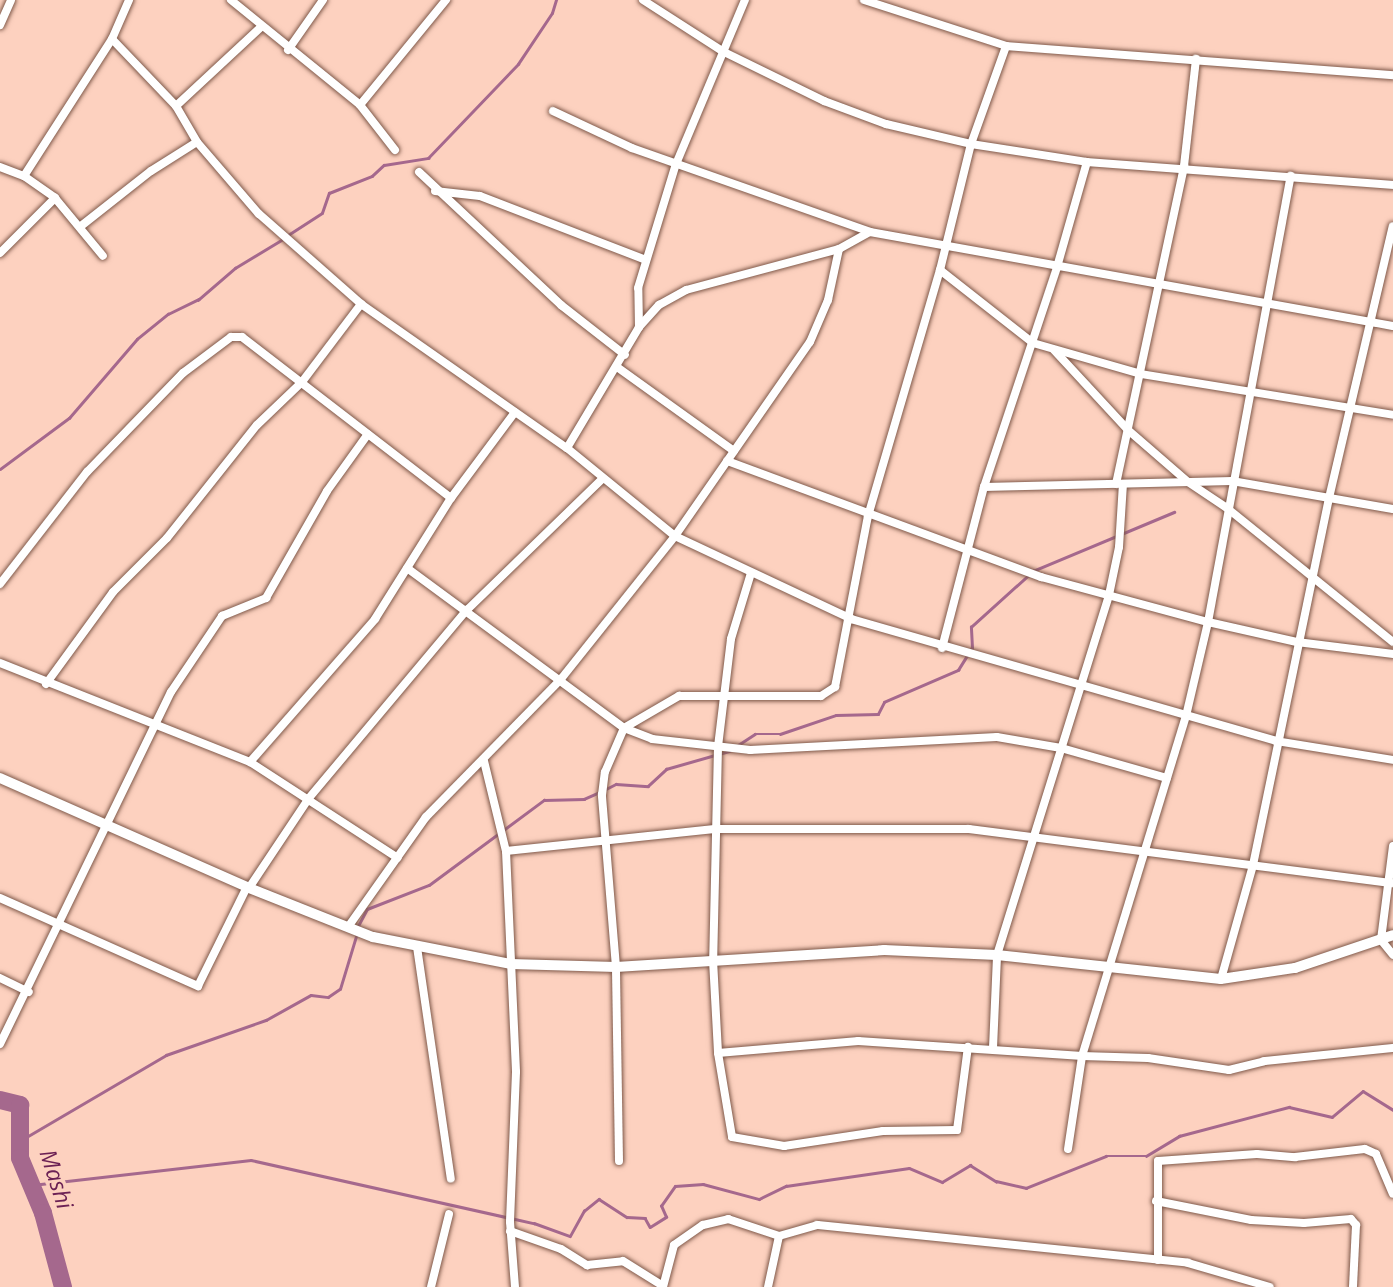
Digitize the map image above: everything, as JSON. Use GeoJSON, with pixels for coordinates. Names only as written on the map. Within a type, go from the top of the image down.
{"type":"FeatureCollection","features":[{"type":"Feature","properties":{"kind":"street"},"geometry":{"type":"LineString","coordinates":[[0,26],[11,0]]}},
{"type":"Feature","properties":{"kind":"street"},"geometry":{"type":"LineString","coordinates":[[24,176],[112,39],[129,0]]}},
{"type":"Feature","properties":{"kind":"street"},"geometry":{"type":"LineString","coordinates":[[232,0],[288,50],[360,105],[395,150]]}},
{"type":"Feature","properties":{"kind":"street"},"geometry":{"type":"LineString","coordinates":[[288,50],[323,0]]}},
{"type":"Feature","properties":{"kind":"street"},"geometry":{"type":"LineString","coordinates":[[360,105],[446,0]]}},
{"type":"Feature","properties":{"kind":"street"},"geometry":{"type":"LineString","coordinates":[[643,0],[722,51],[824,101],[886,124],[971,144],[1087,162],[1184,166],[1393,185]]}},
{"type":"Feature","properties":{"kind":"street"},"geometry":{"type":"LineString","coordinates":[[639,327],[636,306],[646,260],[676,164],[745,0]]}},
{"type":"Feature","properties":{"kind":"street"},"geometry":{"type":"LineString","coordinates":[[864,0],[1006,46],[1393,75]]}},
{"type":"Feature","properties":{"kind":"street"},"geometry":{"type":"LineString","coordinates":[[176,106],[261,27]]}},
{"type":"Feature","properties":{"kind":"street"},"geometry":{"type":"LineString","coordinates":[[112,39],[176,106],[197,142],[260,214],[361,304],[567,448],[675,536],[851,620],[1080,688],[1276,741],[1393,760]]}},
{"type":"Feature","properties":{"kind":"street"},"geometry":{"type":"LineString","coordinates":[[619,1161],[616,967],[603,782],[624,728],[679,696],[829,693],[851,620],[868,516],[940,270],[943,246],[971,144],[1006,46]]}},
{"type":"Feature","properties":{"kind":"street"},"geometry":{"type":"LineString","coordinates":[[993,1048],[998,955],[1108,595],[1119,547],[1119,484],[1128,430],[1162,286],[1184,166],[1196,59]]}},
{"type":"Feature","properties":{"kind":"street"},"geometry":{"type":"LineString","coordinates":[[553,111],[676,164],[870,232],[1393,326]]}},
{"type":"Feature","properties":{"kind":"street"},"geometry":{"type":"LineString","coordinates":[[81,226],[151,170],[197,142]]}},
{"type":"Feature","properties":{"kind":"street"},"geometry":{"type":"LineString","coordinates":[[942,648],[984,487],[1057,267],[1087,162]]}},
{"type":"Feature","properties":{"kind":"street"},"geometry":{"type":"LineString","coordinates":[[0,167],[24,176],[55,198],[81,226],[103,256]]}},
{"type":"Feature","properties":{"kind":"street"},"geometry":{"type":"LineString","coordinates":[[419,172],[435,191],[561,305],[625,355]]}},
{"type":"Feature","properties":{"kind":"street"},"geometry":{"type":"LineString","coordinates":[[1068,1149],[1082,1056],[1186,716],[1208,622],[1232,481],[1291,176]]}},
{"type":"Feature","properties":{"kind":"street"},"geometry":{"type":"LineString","coordinates":[[435,191],[480,196],[646,260]]}},
{"type":"Feature","properties":{"kind":"street"},"geometry":{"type":"LineString","coordinates":[[0,253],[55,198]]}},
{"type":"Feature","properties":{"kind":"street"},"geometry":{"type":"LineString","coordinates":[[1220,979],[1253,865],[1297,642],[1393,226]]}},
{"type":"Feature","properties":{"kind":"street"},"geometry":{"type":"LineString","coordinates":[[567,448],[625,355],[639,327],[659,305],[686,290],[839,248],[870,232]]}},
{"type":"Feature","properties":{"kind":"street"},"geometry":{"type":"LineString","coordinates":[[348,927],[426,817],[484,761],[561,679],[675,536],[810,342],[828,300],[839,248]]}},
{"type":"Feature","properties":{"kind":"street"},"geometry":{"type":"LineString","coordinates":[[940,270],[1032,343],[1141,374],[1393,415]]}},
{"type":"Feature","properties":{"kind":"street"},"geometry":{"type":"LineString","coordinates":[[46,684],[113,592],[167,538],[257,425],[302,382],[361,304]]}},
{"type":"Feature","properties":{"kind":"street"},"geometry":{"type":"LineString","coordinates":[[0,584],[86,471],[183,373],[231,337],[242,337],[451,498]]}},
{"type":"Feature","properties":{"kind":"street"},"geometry":{"type":"LineString","coordinates":[[1052,348],[1128,430],[1188,482],[1227,508],[1393,642]]}},
{"type":"Feature","properties":{"kind":"street"},"geometry":{"type":"LineString","coordinates":[[617,367],[734,452]]}},
{"type":"Feature","properties":{"kind":"street"},"geometry":{"type":"LineString","coordinates":[[250,762],[375,619],[451,498],[515,412]]}},
{"type":"Feature","properties":{"kind":"street"},"geometry":{"type":"LineString","coordinates":[[0,1044],[29,992],[153,726],[222,616],[266,598],[327,491],[368,434]]}},
{"type":"Feature","properties":{"kind":"street"},"geometry":{"type":"LineString","coordinates":[[727,461],[868,516],[968,547],[1041,577],[1208,622],[1297,642],[1393,654]]}},
{"type":"Feature","properties":{"kind":"street"},"geometry":{"type":"LineString","coordinates":[[0,898],[198,986],[248,888],[309,798],[467,610],[602,479]]}},
{"type":"Feature","properties":{"kind":"street"},"geometry":{"type":"LineString","coordinates":[[984,487],[1232,481],[1393,509]]}},
{"type":"Feature","properties":{"kind":"street"},"geometry":{"type":"LineString","coordinates":[[407,568],[624,728],[661,741],[750,750],[973,736],[1061,748],[1167,778]]}},
{"type":"Feature","properties":{"kind":"street"},"geometry":{"type":"LineString","coordinates":[[751,573],[733,628],[718,747],[713,960],[718,1053],[732,1137],[785,1146],[883,1131],[957,1130],[968,1047]]}},
{"type":"Feature","properties":{"kind":"street"},"geometry":{"type":"LineString","coordinates":[[0,663],[46,684],[250,762],[398,858]]}},
{"type":"Feature","properties":{"kind":"street"},"geometry":{"type":"LineString","coordinates":[[484,761],[506,851],[517,1107],[510,1209],[515,1287]]}},
{"type":"Feature","properties":{"kind":"street"},"geometry":{"type":"LineString","coordinates":[[0,778],[248,888],[348,927],[417,947],[512,964],[616,967],[827,950],[998,955],[1107,969],[1220,979],[1295,968],[1393,934]]}},
{"type":"Feature","properties":{"kind":"street"},"geometry":{"type":"LineString","coordinates":[[506,851],[717,829],[969,829],[1390,883]]}},
{"type":"Feature","properties":{"kind":"street"},"geometry":{"type":"LineString","coordinates":[[1393,846],[1381,940],[1393,955]]}},
{"type":"Feature","properties":{"kind":"street"},"geometry":{"type":"LineString","coordinates":[[417,947],[452,1179]]}},
{"type":"Feature","properties":{"kind":"street"},"geometry":{"type":"LineString","coordinates":[[0,978],[29,992]]}},
{"type":"Feature","properties":{"kind":"street"},"geometry":{"type":"LineString","coordinates":[[718,1053],[858,1041],[1148,1058],[1229,1070],[1264,1060],[1393,1048]]}},
{"type":"Feature","properties":{"kind":"street"},"geometry":{"type":"LineString","coordinates":[[1158,1261],[1158,1161],[1256,1154],[1295,1157],[1365,1149],[1376,1154],[1393,1194]]}},
{"type":"Feature","properties":{"kind":"street"},"geometry":{"type":"LineString","coordinates":[[1156,1201],[1251,1220],[1304,1223],[1351,1219],[1356,1225],[1353,1287]]}},
{"type":"Feature","properties":{"kind":"street"},"geometry":{"type":"LineString","coordinates":[[431,1287],[449,1214]]}},
{"type":"Feature","properties":{"kind":"street"},"geometry":{"type":"LineString","coordinates":[[510,1226],[561,1249],[587,1265],[623,1261],[663,1287],[674,1245],[703,1225],[728,1219],[779,1236],[817,1225],[1188,1263],[1270,1287]]}},
{"type":"Feature","properties":{"kind":"street"},"geometry":{"type":"LineString","coordinates":[[768,1287],[779,1236]]}},
{"type":"Feature","properties":{"kind":"waterway"},"geometry":{"type":"LineString","coordinates":[[288,235],[322,213],[329,193],[372,176],[384,165],[428,158],[518,64],[552,13],[556,0]]}},
{"type":"Feature","properties":{"kind":"waterway"},"geometry":{"type":"LineString","coordinates":[[198,300],[235,268],[283,239]]}},
{"type":"Feature","properties":{"kind":"waterway"},"geometry":{"type":"LineString","coordinates":[[0,469],[69,418],[137,339],[168,314],[199,299]]}},
{"type":"Feature","properties":{"kind":"waterway"},"geometry":{"type":"LineString","coordinates":[[738,745],[755,734],[780,734],[836,715],[878,714],[884,702],[958,670],[972,648],[971,627],[1033,571],[1174,512]]}},
{"type":"Feature","properties":{"kind":"waterway"},"geometry":{"type":"LineString","coordinates":[[606,789],[616,784],[648,786],[666,769],[729,751]]}},
{"type":"Feature","properties":{"kind":"waterway"},"geometry":{"type":"LineString","coordinates":[[358,926],[367,909],[429,885],[544,800],[584,799],[600,792]]}},
{"type":"Feature","properties":{"kind":"waterway"},"geometry":{"type":"LineString","coordinates":[[23,1139],[166,1055],[266,1020],[311,995],[328,997],[340,989],[357,933]]}},
{"type":"Feature","properties":{"kind":"waterway"},"geometry":{"type":"LineString","coordinates":[[32,1185],[251,1160],[534,1223],[570,1236],[584,1211],[599,1199],[627,1217],[645,1218],[650,1227],[666,1217],[661,1206],[675,1186],[703,1184],[759,1199],[786,1186],[909,1168],[942,1182],[970,1165],[996,1181],[1026,1188],[1106,1156],[1146,1156],[1179,1136],[1289,1107],[1332,1117],[1363,1091],[1393,1110]]}},
{"type":"Feature","properties":{"kind":"waterway","name":"Mashi"},"geometry":{"type":"LineString","coordinates":[[0,1100],[20,1105],[20,1158],[43,1213],[63,1287]]}}]}
